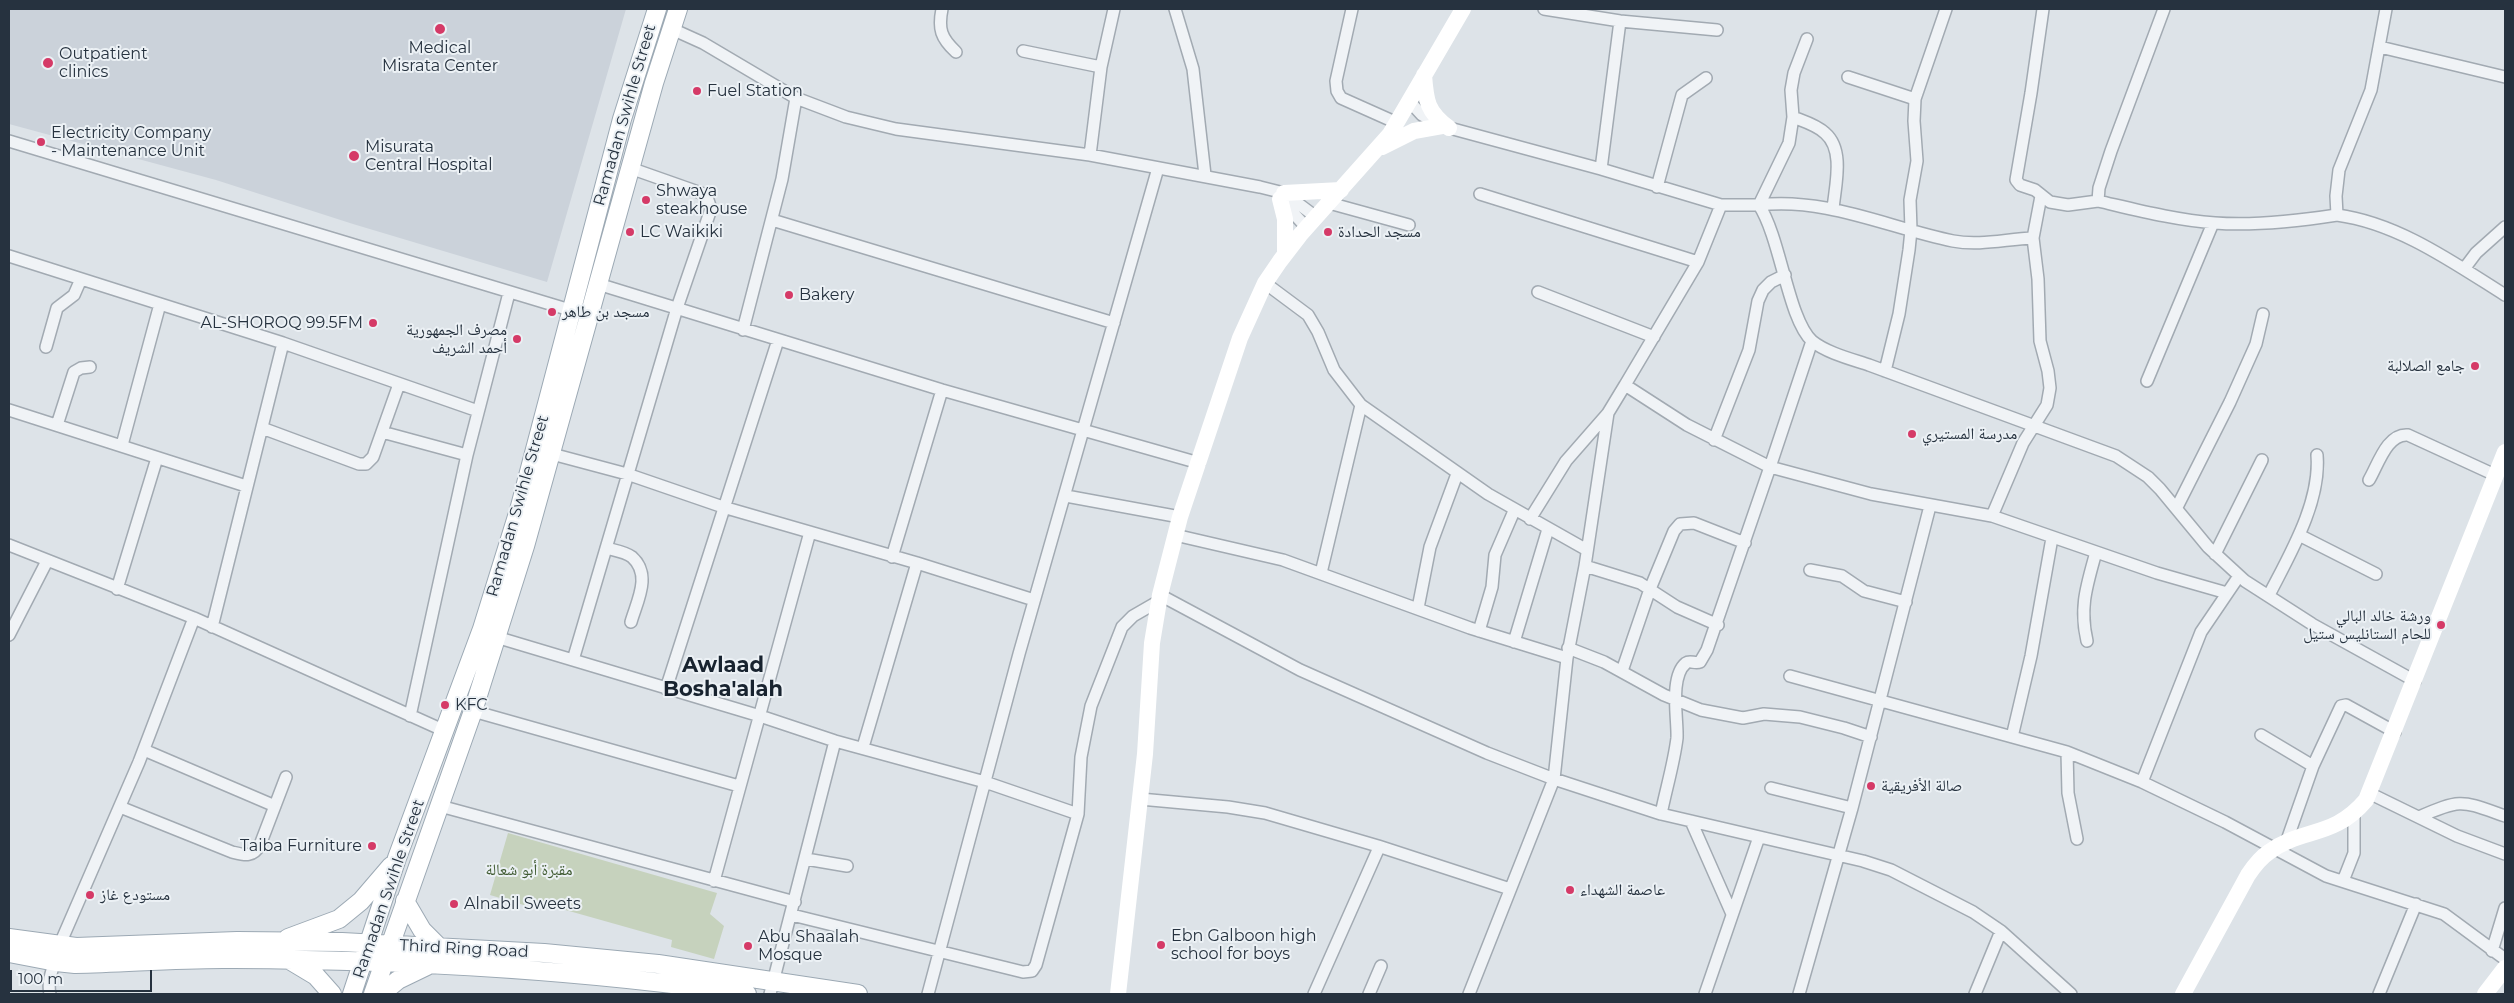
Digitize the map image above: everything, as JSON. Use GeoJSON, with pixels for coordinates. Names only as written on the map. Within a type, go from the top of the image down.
{"type":"FeatureCollection","features":[{"type":"Feature","properties":{"kind":"main road","name":"Ramadan Swihle Street"},"geometry":{"type":"LineString","coordinates":[[352,994],[398,858],[482,629],[519,510],[570,310],[634,76],[657,9]]}},
{"type":"Feature","properties":{"kind":"main road","name":"Ramadan Swihle Street"},"geometry":{"type":"LineString","coordinates":[[382,994],[384,963],[473,711],[552,454],[654,83],[678,9]]}},
{"type":"Feature","properties":{"kind":"main road"},"geometry":{"type":"LineString","coordinates":[[275,943],[338,919],[360,901],[398,858]]}},
{"type":"Feature","properties":{"kind":"main road"},"geometry":{"type":"LineString","coordinates":[[382,994],[438,955],[405,901]]}},
{"type":"Feature","properties":{"kind":"main road","name":"Third Ring Road"},"geometry":{"type":"LineString","coordinates":[[9,938],[76,946],[228,941],[390,945],[438,955],[627,978],[712,992],[747,994]]}},
{"type":"Feature","properties":{"kind":"main road","name":"Third Ring Road"},"geometry":{"type":"LineString","coordinates":[[9,953],[56,962],[104,963],[233,959],[384,963],[438,955],[600,957],[772,988],[858,994]]}},
{"type":"Feature","properties":{"kind":"main road"},"geometry":{"type":"LineString","coordinates":[[291,960],[316,976],[332,994]]}},
{"type":"Feature","properties":{"kind":"street"},"geometry":{"type":"LineString","coordinates":[[942,9],[941,34],[956,52]]}},
{"type":"Feature","properties":{"kind":"street"},"geometry":{"type":"LineString","coordinates":[[1090,155],[1101,67],[1114,9]]}},
{"type":"Feature","properties":{"kind":"street"},"geometry":{"type":"LineString","coordinates":[[1175,9],[1193,69],[1204,175]]}},
{"type":"Feature","properties":{"kind":"street"},"geometry":{"type":"LineString","coordinates":[[1352,9],[1336,81],[1337,91],[1341,98],[1397,123]]}},
{"type":"Feature","properties":{"kind":"street"},"geometry":{"type":"LineString","coordinates":[[1118,994],[1145,754],[1152,642],[1159,598],[1175,534],[1240,338],[1265,283],[1285,253],[1376,151],[1397,123],[1463,9]]}},
{"type":"Feature","properties":{"kind":"street"},"geometry":{"type":"LineString","coordinates":[[1544,9],[1620,21],[1717,30]]}},
{"type":"Feature","properties":{"kind":"street"},"geometry":{"type":"LineString","coordinates":[[1885,371],[1899,314],[1911,230],[1910,200],[1917,161],[1914,121],[1916,99],[1946,9]]}},
{"type":"Feature","properties":{"kind":"street"},"geometry":{"type":"LineString","coordinates":[[2043,9],[2032,93],[2016,180],[2020,186],[2035,190],[2050,202],[2068,205],[2098,201],[2176,218],[2213,222],[2235,224],[2337,215],[2355,218],[2422,245],[2505,295]]}},
{"type":"Feature","properties":{"kind":"street"},"geometry":{"type":"LineString","coordinates":[[2098,201],[2111,151],[2164,9]]}},
{"type":"Feature","properties":{"kind":"street"},"geometry":{"type":"LineString","coordinates":[[2337,215],[2336,196],[2339,170],[2351,136],[2368,100],[2380,48],[2386,9]]}},
{"type":"Feature","properties":{"kind":"street"},"geometry":{"type":"LineString","coordinates":[[1601,169],[1620,21]]}},
{"type":"Feature","properties":{"kind":"street"},"geometry":{"type":"LineString","coordinates":[[672,29],[703,43],[796,98],[846,116],[896,129],[1090,155],[1204,175],[1267,189],[1282,196],[1311,222]]}},
{"type":"Feature","properties":{"kind":"street"},"geometry":{"type":"LineString","coordinates":[[1759,205],[1789,143],[1793,82],[1807,39]]}},
{"type":"Feature","properties":{"kind":"street"},"geometry":{"type":"LineString","coordinates":[[2380,48],[2505,77]]}},
{"type":"Feature","properties":{"kind":"street"},"geometry":{"type":"LineString","coordinates":[[1023,51],[1101,67]]}},
{"type":"Feature","properties":{"kind":"street"},"geometry":{"type":"LineString","coordinates":[[1424,74],[1428,107],[1445,127]]}},
{"type":"Feature","properties":{"kind":"street"},"geometry":{"type":"LineString","coordinates":[[1848,77],[1916,99]]}},
{"type":"Feature","properties":{"kind":"street"},"geometry":{"type":"LineString","coordinates":[[1657,187],[1682,95],[1706,78]]}},
{"type":"Feature","properties":{"kind":"street"},"geometry":{"type":"LineString","coordinates":[[743,330],[772,220],[796,98]]}},
{"type":"Feature","properties":{"kind":"street"},"geometry":{"type":"LineString","coordinates":[[1410,102],[1422,115],[1445,127]]}},
{"type":"Feature","properties":{"kind":"street"},"geometry":{"type":"LineString","coordinates":[[1792,117],[1825,133],[1832,142],[1836,151],[1837,162],[1833,209]]}},
{"type":"Feature","properties":{"kind":"street"},"geometry":{"type":"LineString","coordinates":[[1376,151],[1414,131],[1429,126],[1445,127],[1601,169],[1721,205],[1774,204],[1833,209],[1911,230],[1970,243],[2033,238]]}},
{"type":"Feature","properties":{"kind":"street"},"geometry":{"type":"LineString","coordinates":[[9,141],[570,310]]}},
{"type":"Feature","properties":{"kind":"street"},"geometry":{"type":"LineString","coordinates":[[573,660],[676,308],[708,222],[710,203],[700,194],[630,168]]}},
{"type":"Feature","properties":{"kind":"street"},"geometry":{"type":"LineString","coordinates":[[928,994],[938,950],[1034,600],[1085,430],[1158,168]]}},
{"type":"Feature","properties":{"kind":"street"},"geometry":{"type":"LineString","coordinates":[[1282,196],[1341,190]]}},
{"type":"Feature","properties":{"kind":"street"},"geometry":{"type":"LineString","coordinates":[[1480,194],[1698,262]]}},
{"type":"Feature","properties":{"kind":"street"},"geometry":{"type":"LineString","coordinates":[[1282,196],[1285,220],[1285,253]]}},
{"type":"Feature","properties":{"kind":"street"},"geometry":{"type":"LineString","coordinates":[[1992,516],[2012,465],[2033,427],[2044,413],[2050,388],[2038,326],[2038,279],[2033,238],[2042,196]]}},
{"type":"Feature","properties":{"kind":"street"},"geometry":{"type":"LineString","coordinates":[[1329,203],[1409,225]]}},
{"type":"Feature","properties":{"kind":"street"},"geometry":{"type":"LineString","coordinates":[[1530,519],[1566,460],[1608,413],[1698,262],[1721,205]]}},
{"type":"Feature","properties":{"kind":"street"},"geometry":{"type":"LineString","coordinates":[[1759,205],[1774,235],[1796,315],[1812,341],[1833,352],[2116,456],[2148,477],[2177,507],[2216,554],[2256,589],[2269,595],[2312,624],[2415,680]]}},
{"type":"Feature","properties":{"kind":"street"},"geometry":{"type":"LineString","coordinates":[[772,220],[1114,323]]}},
{"type":"Feature","properties":{"kind":"street"},"geometry":{"type":"LineString","coordinates":[[2147,381],[2213,222]]}},
{"type":"Feature","properties":{"kind":"street"},"geometry":{"type":"LineString","coordinates":[[2464,269],[2476,253],[2505,227]]}},
{"type":"Feature","properties":{"kind":"street"},"geometry":{"type":"LineString","coordinates":[[9,256],[283,343],[478,411]]}},
{"type":"Feature","properties":{"kind":"street"},"geometry":{"type":"LineString","coordinates":[[1714,440],[1749,350],[1761,296],[1771,282],[1785,275]]}},
{"type":"Feature","properties":{"kind":"street"},"geometry":{"type":"LineString","coordinates":[[46,346],[57,308],[74,295],[81,279]]}},
{"type":"Feature","properties":{"kind":"street"},"geometry":{"type":"LineString","coordinates":[[1265,283],[1308,315],[1318,332],[1334,370],[1361,404],[1457,474],[1514,511],[1587,550]]}},
{"type":"Feature","properties":{"kind":"street"},"geometry":{"type":"LineString","coordinates":[[598,284],[942,390],[1199,463]]}},
{"type":"Feature","properties":{"kind":"street"},"geometry":{"type":"LineString","coordinates":[[1538,292],[1654,337]]}},
{"type":"Feature","properties":{"kind":"street"},"geometry":{"type":"LineString","coordinates":[[410,716],[466,455],[509,293]]}},
{"type":"Feature","properties":{"kind":"street"},"geometry":{"type":"LineString","coordinates":[[122,445],[160,304]]}},
{"type":"Feature","properties":{"kind":"street"},"geometry":{"type":"LineString","coordinates":[[2177,507],[2202,462],[2234,394],[2256,344],[2263,314]]}},
{"type":"Feature","properties":{"kind":"street"},"geometry":{"type":"LineString","coordinates":[[666,689],[778,340]]}},
{"type":"Feature","properties":{"kind":"street"},"geometry":{"type":"LineString","coordinates":[[1661,814],[1677,738],[1674,700],[1680,672],[1684,664],[1700,662],[1718,625],[1812,341]]}},
{"type":"Feature","properties":{"kind":"street"},"geometry":{"type":"LineString","coordinates":[[212,627],[283,343]]}},
{"type":"Feature","properties":{"kind":"street"},"geometry":{"type":"LineString","coordinates":[[56,425],[74,372],[81,368],[90,367]]}},
{"type":"Feature","properties":{"kind":"street"},"geometry":{"type":"LineString","coordinates":[[262,428],[363,464],[371,460],[399,384]]}},
{"type":"Feature","properties":{"kind":"street"},"geometry":{"type":"LineString","coordinates":[[1625,385],[1714,440],[1770,468],[1871,494],[1992,516],[2157,573],[2227,593]]}},
{"type":"Feature","properties":{"kind":"street"},"geometry":{"type":"LineString","coordinates":[[892,557],[942,390]]}},
{"type":"Feature","properties":{"kind":"street"},"geometry":{"type":"LineString","coordinates":[[1321,573],[1361,404]]}},
{"type":"Feature","properties":{"kind":"street"},"geometry":{"type":"LineString","coordinates":[[9,410],[246,486]]}},
{"type":"Feature","properties":{"kind":"street"},"geometry":{"type":"LineString","coordinates":[[1469,994],[1554,779],[1567,653],[1585,566],[1608,413]]}},
{"type":"Feature","properties":{"kind":"street"},"geometry":{"type":"LineString","coordinates":[[382,432],[466,455]]}},
{"type":"Feature","properties":{"kind":"street"},"geometry":{"type":"LineString","coordinates":[[2369,480],[2391,440],[2401,434],[2408,435],[2496,475]]}},
{"type":"Feature","properties":{"kind":"street"},"geometry":{"type":"LineString","coordinates":[[2183,994],[2248,874],[2262,858],[2280,846],[2328,829],[2354,814],[2369,793],[2395,732],[2505,452]]}},
{"type":"Feature","properties":{"kind":"street"},"geometry":{"type":"LineString","coordinates":[[552,454],[627,474],[723,507],[917,563],[1034,600]]}},
{"type":"Feature","properties":{"kind":"street"},"geometry":{"type":"LineString","coordinates":[[2269,595],[2300,535],[2319,474],[2317,455]]}},
{"type":"Feature","properties":{"kind":"street"},"geometry":{"type":"LineString","coordinates":[[117,589],[157,458]]}},
{"type":"Feature","properties":{"kind":"street"},"geometry":{"type":"LineString","coordinates":[[2216,554],[2262,460]]}},
{"type":"Feature","properties":{"kind":"street"},"geometry":{"type":"LineString","coordinates":[[1418,608],[1430,547],[1457,474]]}},
{"type":"Feature","properties":{"kind":"street"},"geometry":{"type":"LineString","coordinates":[[1066,496],[1180,518]]}},
{"type":"Feature","properties":{"kind":"street"},"geometry":{"type":"LineString","coordinates":[[1799,994],[1852,808],[1930,506]]}},
{"type":"Feature","properties":{"kind":"street"},"geometry":{"type":"LineString","coordinates":[[1479,631],[1492,587],[1495,555],[1514,511]]}},
{"type":"Feature","properties":{"kind":"street"},"geometry":{"type":"LineString","coordinates":[[1622,671],[1650,590],[1674,531],[1680,524],[1694,523],[1744,543]]}},
{"type":"Feature","properties":{"kind":"street"},"geometry":{"type":"LineString","coordinates":[[1514,642],[1548,529]]}},
{"type":"Feature","properties":{"kind":"street"},"geometry":{"type":"LineString","coordinates":[[714,881],[810,532]]}},
{"type":"Feature","properties":{"kind":"street"},"geometry":{"type":"LineString","coordinates":[[1175,534],[1267,556],[1321,573],[1479,631],[1514,642],[1567,653],[1622,671],[1674,700],[1700,710],[1743,718],[1764,714],[1800,717],[1844,728],[1870,737]]}},
{"type":"Feature","properties":{"kind":"street"},"geometry":{"type":"LineString","coordinates":[[2300,535],[2376,574]]}},
{"type":"Feature","properties":{"kind":"street"},"geometry":{"type":"LineString","coordinates":[[2012,737],[2031,656],[2052,538]]}},
{"type":"Feature","properties":{"kind":"street"},"geometry":{"type":"LineString","coordinates":[[9,546],[194,618],[445,731]]}},
{"type":"Feature","properties":{"kind":"street"},"geometry":{"type":"LineString","coordinates":[[606,548],[631,556],[641,570],[644,581],[631,622]]}},
{"type":"Feature","properties":{"kind":"street"},"geometry":{"type":"LineString","coordinates":[[2086,640],[2082,619],[2083,599],[2096,552]]}},
{"type":"Feature","properties":{"kind":"street"},"geometry":{"type":"LineString","coordinates":[[9,635],[47,561]]}},
{"type":"Feature","properties":{"kind":"street"},"geometry":{"type":"LineString","coordinates":[[863,747],[917,563]]}},
{"type":"Feature","properties":{"kind":"street"},"geometry":{"type":"LineString","coordinates":[[1585,566],[1640,583],[1677,607],[1718,625]]}},
{"type":"Feature","properties":{"kind":"street"},"geometry":{"type":"LineString","coordinates":[[1810,570],[1842,576],[1864,591],[1906,602]]}},
{"type":"Feature","properties":{"kind":"street"},"geometry":{"type":"LineString","coordinates":[[2142,782],[2178,696],[2201,632],[2239,576]]}},
{"type":"Feature","properties":{"kind":"street"},"geometry":{"type":"LineString","coordinates":[[1159,598],[1300,670],[1487,753],[1554,779],[1661,814],[1878,865],[1891,870],[1973,912],[2000,931],[2071,994]]}},
{"type":"Feature","properties":{"kind":"street"},"geometry":{"type":"LineString","coordinates":[[792,915],[1023,972],[1032,971],[1036,965],[1078,814],[1084,731],[1091,706],[1122,627],[1133,616],[1159,598]]}},
{"type":"Feature","properties":{"kind":"street"},"geometry":{"type":"LineString","coordinates":[[50,994],[50,977],[60,944],[144,750],[194,618]]}},
{"type":"Feature","properties":{"kind":"street"},"geometry":{"type":"LineString","coordinates":[[496,637],[760,716],[836,741],[985,782],[1078,814]]}},
{"type":"Feature","properties":{"kind":"street"},"geometry":{"type":"LineString","coordinates":[[1790,676],[2067,752],[2142,782],[2280,846],[2326,876],[2444,914],[2505,960]]}},
{"type":"Feature","properties":{"kind":"street"},"geometry":{"type":"LineString","coordinates":[[2280,846],[2312,766],[2341,706],[2346,705],[2395,732]]}},
{"type":"Feature","properties":{"kind":"street"},"geometry":{"type":"LineString","coordinates":[[473,711],[739,786]]}},
{"type":"Feature","properties":{"kind":"street"},"geometry":{"type":"LineString","coordinates":[[2261,735],[2312,766]]}},
{"type":"Feature","properties":{"kind":"street"},"geometry":{"type":"LineString","coordinates":[[772,988],[836,741]]}},
{"type":"Feature","properties":{"kind":"street"},"geometry":{"type":"LineString","coordinates":[[144,750],[275,806]]}},
{"type":"Feature","properties":{"kind":"street"},"geometry":{"type":"LineString","coordinates":[[2067,752],[2068,793],[2077,839]]}},
{"type":"Feature","properties":{"kind":"street"},"geometry":{"type":"LineString","coordinates":[[120,807],[232,852],[249,855],[254,853],[260,845],[286,777]]}},
{"type":"Feature","properties":{"kind":"street"},"geometry":{"type":"LineString","coordinates":[[1771,788],[1852,808]]}},
{"type":"Feature","properties":{"kind":"street"},"geometry":{"type":"LineString","coordinates":[[2369,793],[2457,836],[2505,854]]}},
{"type":"Feature","properties":{"kind":"street"},"geometry":{"type":"LineString","coordinates":[[1140,799],[1228,807],[1265,813],[1378,846],[1510,889]]}},
{"type":"Feature","properties":{"kind":"street"},"geometry":{"type":"LineString","coordinates":[[2419,817],[2456,802],[2470,804],[2505,816]]}},
{"type":"Feature","properties":{"kind":"street"},"geometry":{"type":"LineString","coordinates":[[440,806],[795,902]]}},
{"type":"Feature","properties":{"kind":"street"},"geometry":{"type":"LineString","coordinates":[[2343,881],[2354,853],[2354,814]]}},
{"type":"Feature","properties":{"kind":"street"},"geometry":{"type":"LineString","coordinates":[[1691,821],[1732,914]]}},
{"type":"Feature","properties":{"kind":"street"},"geometry":{"type":"LineString","coordinates":[[1705,994],[1759,837]]}},
{"type":"Feature","properties":{"kind":"street"},"geometry":{"type":"LineString","coordinates":[[1314,994],[1377,852]]}},
{"type":"Feature","properties":{"kind":"street"},"geometry":{"type":"LineString","coordinates":[[806,859],[847,866]]}},
{"type":"Feature","properties":{"kind":"street"},"geometry":{"type":"LineString","coordinates":[[2379,994],[2416,904]]}},
{"type":"Feature","properties":{"kind":"street"},"geometry":{"type":"LineString","coordinates":[[2492,950],[2505,908]]}},
{"type":"Feature","properties":{"kind":"street"},"geometry":{"type":"LineString","coordinates":[[1975,994],[2000,931]]}},
{"type":"Feature","properties":{"kind":"street"},"geometry":{"type":"LineString","coordinates":[[1369,994],[1380,966]]}},
{"type":"Feature","properties":{"kind":"street"},"geometry":{"type":"LineString","coordinates":[[2485,994],[2505,968]]}},
{"type":"Feature","properties":{"kind":"shaded area","name":"Misurata Central Hospital"},"geometry":{"type":"Polygon","coordinates":[[[9,9],[626,9],[547,282],[353,224],[216,180],[9,124],[9,9]]]}},
{"type":"Feature","properties":{"kind":"green space","name":"مقبرة أبو شعالة"},"geometry":{"type":"Polygon","coordinates":[[[508,833],[717,893],[710,914],[724,926],[714,959],[671,947],[672,940],[530,900],[527,906],[490,895],[508,833]]]}},
{"type":"Feature","properties":{"kind":"place","name":"Medical Misrata Center"},"geometry":{"type":"Point","coordinates":[440,29]}},
{"type":"Feature","properties":{"kind":"place","name":"Outpatient clinics"},"geometry":{"type":"Point","coordinates":[48,63]}},
{"type":"Feature","properties":{"kind":"place","name":"Fuel Station"},"geometry":{"type":"Point","coordinates":[697,91]}},
{"type":"Feature","properties":{"kind":"place","name":"Electricity Company - Maintenance Unit"},"geometry":{"type":"Point","coordinates":[41,142]}},
{"type":"Feature","properties":{"kind":"place","name":"Misurata Central Hospital"},"geometry":{"type":"Point","coordinates":[354,156]}},
{"type":"Feature","properties":{"kind":"place","name":"Shwaya steakhouse"},"geometry":{"type":"Point","coordinates":[646,200]}},
{"type":"Feature","properties":{"kind":"place","name":"LC Waikiki"},"geometry":{"type":"Point","coordinates":[630,232]}},
{"type":"Feature","properties":{"kind":"place","name":"مسجد الحدادة"},"geometry":{"type":"Point","coordinates":[1328,232]}},
{"type":"Feature","properties":{"kind":"place","name":"Bakery"},"geometry":{"type":"Point","coordinates":[789,295]}},
{"type":"Feature","properties":{"kind":"place","name":"مسجد بن طاهر"},"geometry":{"type":"Point","coordinates":[552,312]}},
{"type":"Feature","properties":{"kind":"place","name":"AL-SHOROQ 99.5FM"},"geometry":{"type":"Point","coordinates":[373,323]}},
{"type":"Feature","properties":{"kind":"place","name":"مصرف الجمهورية أحمد الشريف"},"geometry":{"type":"Point","coordinates":[517,339]}},
{"type":"Feature","properties":{"kind":"place","name":"جامع الصلالبة"},"geometry":{"type":"Point","coordinates":[2475,366]}},
{"type":"Feature","properties":{"kind":"place","name":"مدرسة المستيري"},"geometry":{"type":"Point","coordinates":[1912,434]}},
{"type":"Feature","properties":{"kind":"place","name":"ورشة خالد البالي للحام الستانليس ستيل"},"geometry":{"type":"Point","coordinates":[2441,625]}},
{"type":"Feature","properties":{"kind":"place","name":"KFC"},"geometry":{"type":"Point","coordinates":[445,705]}},
{"type":"Feature","properties":{"kind":"place","name":"صالة الأفريقية"},"geometry":{"type":"Point","coordinates":[1871,786]}},
{"type":"Feature","properties":{"kind":"place","name":"Taiba Furniture"},"geometry":{"type":"Point","coordinates":[372,846]}},
{"type":"Feature","properties":{"kind":"place","name":"عاصمة الشهداء"},"geometry":{"type":"Point","coordinates":[1570,890]}},
{"type":"Feature","properties":{"kind":"place","name":"مستودع غاز"},"geometry":{"type":"Point","coordinates":[90,895]}},
{"type":"Feature","properties":{"kind":"place","name":"Alnabil Sweets"},"geometry":{"type":"Point","coordinates":[454,904]}},
{"type":"Feature","properties":{"kind":"place","name":"Ebn Galboon high school for boys"},"geometry":{"type":"Point","coordinates":[1161,945]}},
{"type":"Feature","properties":{"kind":"place","name":"Abu Shaalah Mosque"},"geometry":{"type":"Point","coordinates":[748,946]}},
{"type":"Feature","properties":{"kind":"district","name":"Awlaad Bosha'alah"},"geometry":{"type":"Point","coordinates":[723,678]}}]}
